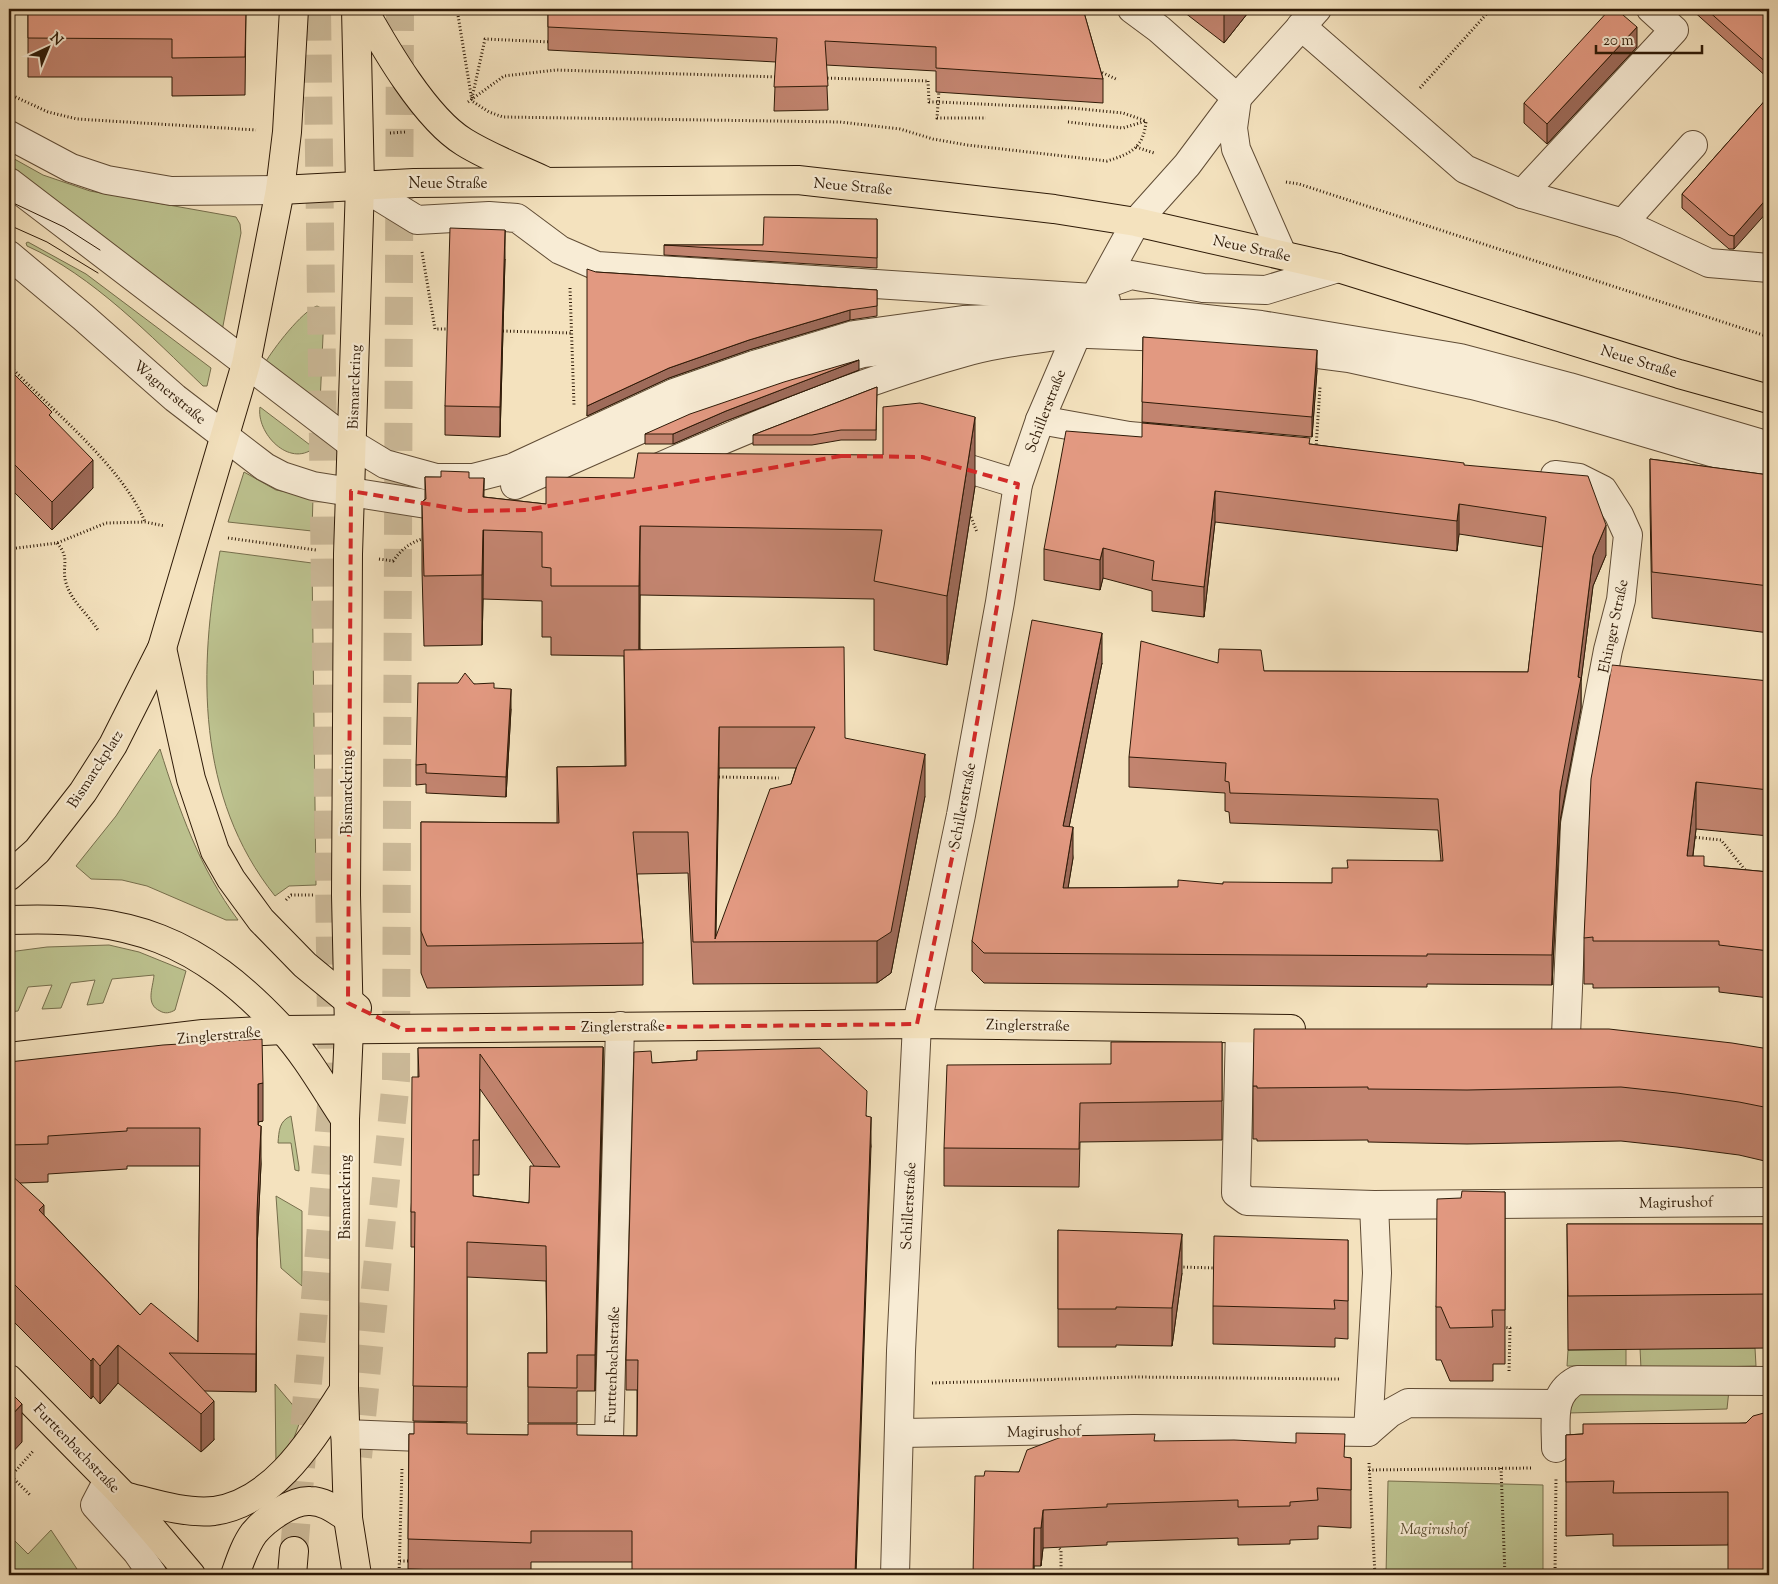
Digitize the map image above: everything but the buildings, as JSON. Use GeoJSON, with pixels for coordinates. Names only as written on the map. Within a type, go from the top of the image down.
{"type":"FeatureCollection","features":[{"type":"Feature","properties":{"kind":"main road"},"geometry":{"type":"LineString","coordinates":[[294,9],[287,132],[280,190],[243,373],[162,648],[191,778],[215,851],[231,879],[261,920],[305,966],[348,1003],[374,1018],[404,1030]]}},
{"type":"Feature","properties":{"kind":"main road","name":"Bismarckring"},"geometry":{"type":"LineString","coordinates":[[356,9],[360,185],[348,554],[346,895],[349,1029],[345,1119],[344,1390],[348,1518],[357,1575]]}},
{"type":"Feature","properties":{"kind":"main road"},"geometry":{"type":"LineString","coordinates":[[363,9],[389,56],[438,118],[463,142],[549,183]]}},
{"type":"Feature","properties":{"kind":"main road","name":"Neue Straße"},"geometry":{"type":"LineString","coordinates":[[360,185],[798,180],[1044,207],[1136,222],[1338,268],[1679,374],[1769,398]]}},
{"type":"Feature","properties":{"kind":"main road"},"geometry":{"type":"LineString","coordinates":[[280,190],[360,185]]}},
{"type":"Feature","properties":{"kind":"main road"},"geometry":{"type":"LineString","coordinates":[[1679,374],[1769,410]]}},
{"type":"Feature","properties":{"kind":"main road","name":"Bismarckplatz"},"geometry":{"type":"LineString","coordinates":[[9,876],[37,851],[83,792],[113,745],[162,648]]}},
{"type":"Feature","properties":{"kind":"main road"},"geometry":{"type":"LineString","coordinates":[[9,920],[66,921],[116,925],[155,935],[189,951],[212,966],[283,1030],[345,1119]]}},
{"type":"Feature","properties":{"kind":"main road","name":"Zinglerstraße"},"geometry":{"type":"LineString","coordinates":[[9,1057],[202,1034],[283,1030],[917,1024],[1318,1029]]}},
{"type":"Feature","properties":{"kind":"main road"},"geometry":{"type":"LineString","coordinates":[[1536,1034],[1580,1036]]}},
{"type":"Feature","properties":{"kind":"main road","name":"Furttenbachstraße"},"geometry":{"type":"LineString","coordinates":[[9,1379],[116,1488]]}},
{"type":"Feature","properties":{"kind":"main road"},"geometry":{"type":"LineString","coordinates":[[116,1488],[186,1509],[214,1511],[237,1504],[273,1482],[291,1465],[344,1390]]}},
{"type":"Feature","properties":{"kind":"main road"},"geometry":{"type":"LineString","coordinates":[[116,1488],[191,1575]]}},
{"type":"Feature","properties":{"kind":"main road"},"geometry":{"type":"LineString","coordinates":[[235,1575],[245,1548],[255,1532],[294,1504],[309,1500],[325,1504],[348,1518]]}},
{"type":"Feature","properties":{"kind":"street"},"geometry":{"type":"LineString","coordinates":[[1132,9],[1159,29],[1237,98],[1233,128],[1236,149],[1282,254]]}},
{"type":"Feature","properties":{"kind":"street"},"geometry":{"type":"LineString","coordinates":[[1522,194],[1674,30],[1651,9]]}},
{"type":"Feature","properties":{"kind":"street"},"geometry":{"type":"LineString","coordinates":[[1309,18],[1465,169],[1522,194],[1623,223],[1709,263],[1769,268]]}},
{"type":"Feature","properties":{"kind":"street","name":"Schillerstraße"},"geometry":{"type":"LineString","coordinates":[[895,1575],[902,1341],[917,1024],[961,815],[1000,602],[1018,484],[1040,420],[1085,315],[1136,222],[1187,165],[1237,98],[1309,18]]}},
{"type":"Feature","properties":{"kind":"street"},"geometry":{"type":"LineString","coordinates":[[9,135],[71,168],[107,180],[171,191],[280,190]]}},
{"type":"Feature","properties":{"kind":"street"},"geometry":{"type":"LineString","coordinates":[[1623,223],[1693,145]]}},
{"type":"Feature","properties":{"kind":"street"},"geometry":{"type":"LineString","coordinates":[[9,182],[243,373],[351,467],[468,511],[478,504],[524,482],[684,410],[778,377],[863,353],[1015,335],[1085,315]]}},
{"type":"Feature","properties":{"kind":"street"},"geometry":{"type":"LineString","coordinates":[[360,185],[417,220],[489,216],[517,218],[560,250],[598,266],[1085,315],[1192,338],[1349,358],[1526,399],[1769,468]]}},
{"type":"Feature","properties":{"kind":"street"},"geometry":{"type":"LineString","coordinates":[[9,204],[243,373]]}},
{"type":"Feature","properties":{"kind":"street","name":"Wagnerstraße"},"geometry":{"type":"LineString","coordinates":[[9,255],[83,316],[175,398],[250,458],[282,476],[313,486],[351,467]]}},
{"type":"Feature","properties":{"kind":"street","name":"Neue Straße"},"geometry":{"type":"LineString","coordinates":[[1085,315],[1109,283],[1132,275],[1203,288],[1266,290],[1338,268]]}},
{"type":"Feature","properties":{"kind":"street"},"geometry":{"type":"LineString","coordinates":[[351,467],[386,464],[436,478],[473,478],[512,468],[575,437],[674,393],[754,364],[854,335],[963,320],[1151,314],[1261,325],[1460,358],[1578,390],[1769,446]]}},
{"type":"Feature","properties":{"kind":"street"},"geometry":{"type":"LineString","coordinates":[[680,484],[638,485],[732,436],[888,376],[1085,315]]}},
{"type":"Feature","properties":{"kind":"street"},"geometry":{"type":"LineString","coordinates":[[1040,420],[1129,436],[1188,442]]}},
{"type":"Feature","properties":{"kind":"street"},"geometry":{"type":"LineString","coordinates":[[914,456],[952,462],[1018,484]]}},
{"type":"Feature","properties":{"kind":"street","name":"Ehinger Straße"},"geometry":{"type":"LineString","coordinates":[[1531,472],[1579,478],[1603,490],[1619,515],[1628,536],[1622,600],[1608,650],[1574,824],[1580,1036]]}},
{"type":"Feature","properties":{"kind":"street","name":"Furttenbachstraße"},"geometry":{"type":"LineString","coordinates":[[550,1439],[610,1439],[620,1026]]}},
{"type":"Feature","properties":{"kind":"street","name":"Magirushof"},"geometry":{"type":"LineString","coordinates":[[1240,1029],[1236,1193],[1247,1201],[1374,1205],[1769,1202]]}},
{"type":"Feature","properties":{"kind":"street"},"geometry":{"type":"LineString","coordinates":[[1368,1432],[1377,1273],[1374,1205]]}},
{"type":"Feature","properties":{"kind":"street"},"geometry":{"type":"LineString","coordinates":[[1556,1458],[1556,1404],[1564,1389],[1577,1380],[1769,1381]]}},
{"type":"Feature","properties":{"kind":"street"},"geometry":{"type":"LineString","coordinates":[[1368,1432],[1390,1413],[1408,1402],[1556,1404]]}},
{"type":"Feature","properties":{"kind":"street","name":"Magirushof"},"geometry":{"type":"LineString","coordinates":[[900,1433],[1134,1429],[1368,1432]]}},
{"type":"Feature","properties":{"kind":"street"},"geometry":{"type":"LineString","coordinates":[[345,1434],[471,1438]]}},
{"type":"Feature","properties":{"kind":"street"},"geometry":{"type":"LineString","coordinates":[[116,1488],[95,1505],[137,1552],[153,1575]]}},
{"type":"Feature","properties":{"kind":"path"},"geometry":{"type":"LineString","coordinates":[[457,9],[472,101],[489,112],[503,117],[840,122],[900,129],[933,139],[967,145],[1107,161],[1126,154],[1136,147],[1145,137],[1146,121]]}},
{"type":"Feature","properties":{"kind":"path"},"geometry":{"type":"LineString","coordinates":[[472,101],[485,39],[560,43]]}},
{"type":"Feature","properties":{"kind":"path"},"geometry":{"type":"LineString","coordinates":[[472,101],[504,76],[556,70],[781,77]]}},
{"type":"Feature","properties":{"kind":"path"},"geometry":{"type":"LineString","coordinates":[[1093,71],[1102,72],[1118,80]]}},
{"type":"Feature","properties":{"kind":"path"},"geometry":{"type":"LineString","coordinates":[[820,78],[928,81],[929,102],[1063,108],[1056,106],[1123,113],[1146,121]]}},
{"type":"Feature","properties":{"kind":"path"},"geometry":{"type":"LineString","coordinates":[[939,82],[936,118],[986,118]]}},
{"type":"Feature","properties":{"kind":"path"},"geometry":{"type":"LineString","coordinates":[[9,94],[48,112],[77,119],[287,132]]}},
{"type":"Feature","properties":{"kind":"path"},"geometry":{"type":"LineString","coordinates":[[359,134],[411,132],[438,118]]}},
{"type":"Feature","properties":{"kind":"path"},"geometry":{"type":"LineString","coordinates":[[1068,122],[1123,128],[1146,121]]}},
{"type":"Feature","properties":{"kind":"path"},"geometry":{"type":"LineString","coordinates":[[1281,181],[1309,187],[1769,337]]}},
{"type":"Feature","properties":{"kind":"path"},"geometry":{"type":"LineString","coordinates":[[569,254],[575,437]]}},
{"type":"Feature","properties":{"kind":"path"},"geometry":{"type":"LineString","coordinates":[[435,329],[448,329]]}},
{"type":"Feature","properties":{"kind":"path"},"geometry":{"type":"LineString","coordinates":[[503,331],[571,333]]}},
{"type":"Feature","properties":{"kind":"path"},"geometry":{"type":"LineString","coordinates":[[9,365],[88,444],[137,502],[145,522]]}},
{"type":"Feature","properties":{"kind":"path"},"geometry":{"type":"LineString","coordinates":[[1315,454],[1320,384]]}},
{"type":"Feature","properties":{"kind":"path"},"geometry":{"type":"LineString","coordinates":[[25,393],[30,388]]}},
{"type":"Feature","properties":{"kind":"path"},"geometry":{"type":"LineString","coordinates":[[9,549],[58,543],[106,523],[145,522],[230,538],[393,561],[402,549],[415,541],[444,537],[436,499]]}},
{"type":"Feature","properties":{"kind":"path"},"geometry":{"type":"LineString","coordinates":[[58,543],[65,551],[66,581],[72,598],[90,616],[99,632]]}},
{"type":"Feature","properties":{"kind":"path"},"geometry":{"type":"LineString","coordinates":[[718,777],[779,778]]}},
{"type":"Feature","properties":{"kind":"path"},"geometry":{"type":"LineString","coordinates":[[1685,836],[1721,840],[1746,872]]}},
{"type":"Feature","properties":{"kind":"path"},"geometry":{"type":"LineString","coordinates":[[281,904],[292,895],[316,896]]}},
{"type":"Feature","properties":{"kind":"path"},"geometry":{"type":"LineString","coordinates":[[1179,1267],[1218,1268]]}},
{"type":"Feature","properties":{"kind":"path"},"geometry":{"type":"LineString","coordinates":[[1501,1327],[1510,1328],[1509,1368]]}},
{"type":"Feature","properties":{"kind":"path"},"geometry":{"type":"LineString","coordinates":[[938,1383],[1135,1377],[1372,1380]]}},
{"type":"Feature","properties":{"kind":"path"},"geometry":{"type":"LineString","coordinates":[[1368,1432],[1375,1575]]}},
{"type":"Feature","properties":{"kind":"path"},"geometry":{"type":"LineString","coordinates":[[399,1575],[402,1437]]}},
{"type":"Feature","properties":{"kind":"path"},"geometry":{"type":"LineString","coordinates":[[30,1495],[10,1475],[31,1453]]}},
{"type":"Feature","properties":{"kind":"path"},"geometry":{"type":"LineString","coordinates":[[1369,1470],[1501,1468],[1556,1458],[1555,1575]]}},
{"type":"Feature","properties":{"kind":"path"},"geometry":{"type":"LineString","coordinates":[[1501,1468],[1505,1575]]}},
{"type":"Feature","properties":{"kind":"path"},"geometry":{"type":"LineString","coordinates":[[1050,1541],[1061,1550],[1062,1575]]}},
{"type":"Feature","properties":{"kind":"path"},"geometry":{"type":"LineString","coordinates":[[400,1561],[408,1561]]}},
{"type":"Feature","properties":{"kind":"highlighted area"},"geometry":{"type":"Polygon","coordinates":[[[841,456],[922,457],[1018,484],[961,815],[917,1024],[404,1030],[348,1003],[351,491],[468,511],[526,510],[841,456]]]}},
{"type":"Feature","properties":{"kind":"green space"},"geometry":{"type":"Polygon","coordinates":[[[9,156],[43,175],[90,191],[236,217],[240,224],[241,233],[222,331],[9,170],[9,156]]]}},
{"type":"Feature","properties":{"kind":"green space"},"geometry":{"type":"Polygon","coordinates":[[[28,242],[86,274],[211,368],[207,386],[203,386],[142,328],[98,290],[51,258],[27,246],[26,243],[28,242]]]}},
{"type":"Feature","properties":{"kind":"green space"},"geometry":{"type":"Polygon","coordinates":[[[317,306],[323,309],[324,313],[320,404],[265,363],[296,323],[317,306]]]}},
{"type":"Feature","properties":{"kind":"green space"},"geometry":{"type":"Polygon","coordinates":[[[260,407],[314,448],[304,453],[294,454],[276,445],[263,427],[260,407]]]}},
{"type":"Feature","properties":{"kind":"green space"},"geometry":{"type":"Polygon","coordinates":[[[244,472],[276,490],[313,497],[312,531],[228,522],[244,472]]]}},
{"type":"Feature","properties":{"kind":"green space"},"geometry":{"type":"Polygon","coordinates":[[[220,551],[312,563],[316,885],[289,886],[275,896],[249,858],[230,817],[217,774],[210,731],[207,686],[208,641],[220,551]]]}},
{"type":"Feature","properties":{"kind":"green space"},"geometry":{"type":"Polygon","coordinates":[[[160,749],[183,816],[202,860],[212,880],[238,920],[226,920],[147,886],[122,880],[91,879],[76,866],[116,816],[160,749]]]}},
{"type":"Feature","properties":{"kind":"green space"},"geometry":{"type":"Polygon","coordinates":[[[109,945],[139,952],[186,971],[175,1010],[164,1013],[155,1008],[151,1000],[154,975],[112,979],[103,1003],[87,1005],[95,980],[71,983],[61,1008],[42,1009],[52,985],[28,987],[18,1011],[9,1012],[9,994],[12,989],[9,989],[9,952],[47,947],[109,945]]]}},
{"type":"Feature","properties":{"kind":"green space"},"geometry":{"type":"Polygon","coordinates":[[[291,1116],[299,1171],[295,1170],[291,1143],[278,1143],[282,1124],[291,1116]]]}},
{"type":"Feature","properties":{"kind":"green space"},"geometry":{"type":"Polygon","coordinates":[[[276,1196],[302,1211],[302,1286],[281,1268],[276,1196]]]}},
{"type":"Feature","properties":{"kind":"green space"},"geometry":{"type":"Polygon","coordinates":[[[1640,1348],[1755,1348],[1756,1366],[1641,1369],[1640,1348]]]}},
{"type":"Feature","properties":{"kind":"green space"},"geometry":{"type":"Polygon","coordinates":[[[1626,1349],[1626,1366],[1567,1366],[1568,1350],[1626,1349]]]}},
{"type":"Feature","properties":{"kind":"green space"},"geometry":{"type":"Polygon","coordinates":[[[275,1384],[302,1416],[291,1446],[276,1466],[275,1384]]]}},
{"type":"Feature","properties":{"kind":"green space"},"geometry":{"type":"Polygon","coordinates":[[[1571,1390],[1729,1390],[1727,1409],[1568,1413],[1571,1390]]]}},
{"type":"Feature","properties":{"kind":"green space","name":"Magirushof"},"geometry":{"type":"Polygon","coordinates":[[[1388,1481],[1543,1485],[1543,1575],[1386,1575],[1388,1481]]]}},
{"type":"Feature","properties":{"kind":"green space"},"geometry":{"type":"Polygon","coordinates":[[[51,1530],[81,1575],[9,1575],[9,1535],[28,1554],[51,1530]]]}},
{"type":"Feature","properties":{"kind":"tunnel"},"geometry":{"type":"LineString","coordinates":[[294,1551],[332,1094],[317,9]]}},
{"type":"Feature","properties":{"kind":"tunnel"},"geometry":{"type":"LineString","coordinates":[[358,1457],[396,1080],[400,9]]}},
{"type":"Feature","properties":{"kind":"tram line"},"geometry":{"type":"LineString","coordinates":[[9,201],[64,227],[100,250]]}},
{"type":"Feature","properties":{"kind":"tram line"},"geometry":{"type":"LineString","coordinates":[[9,225],[47,242],[98,273]]}}]}
